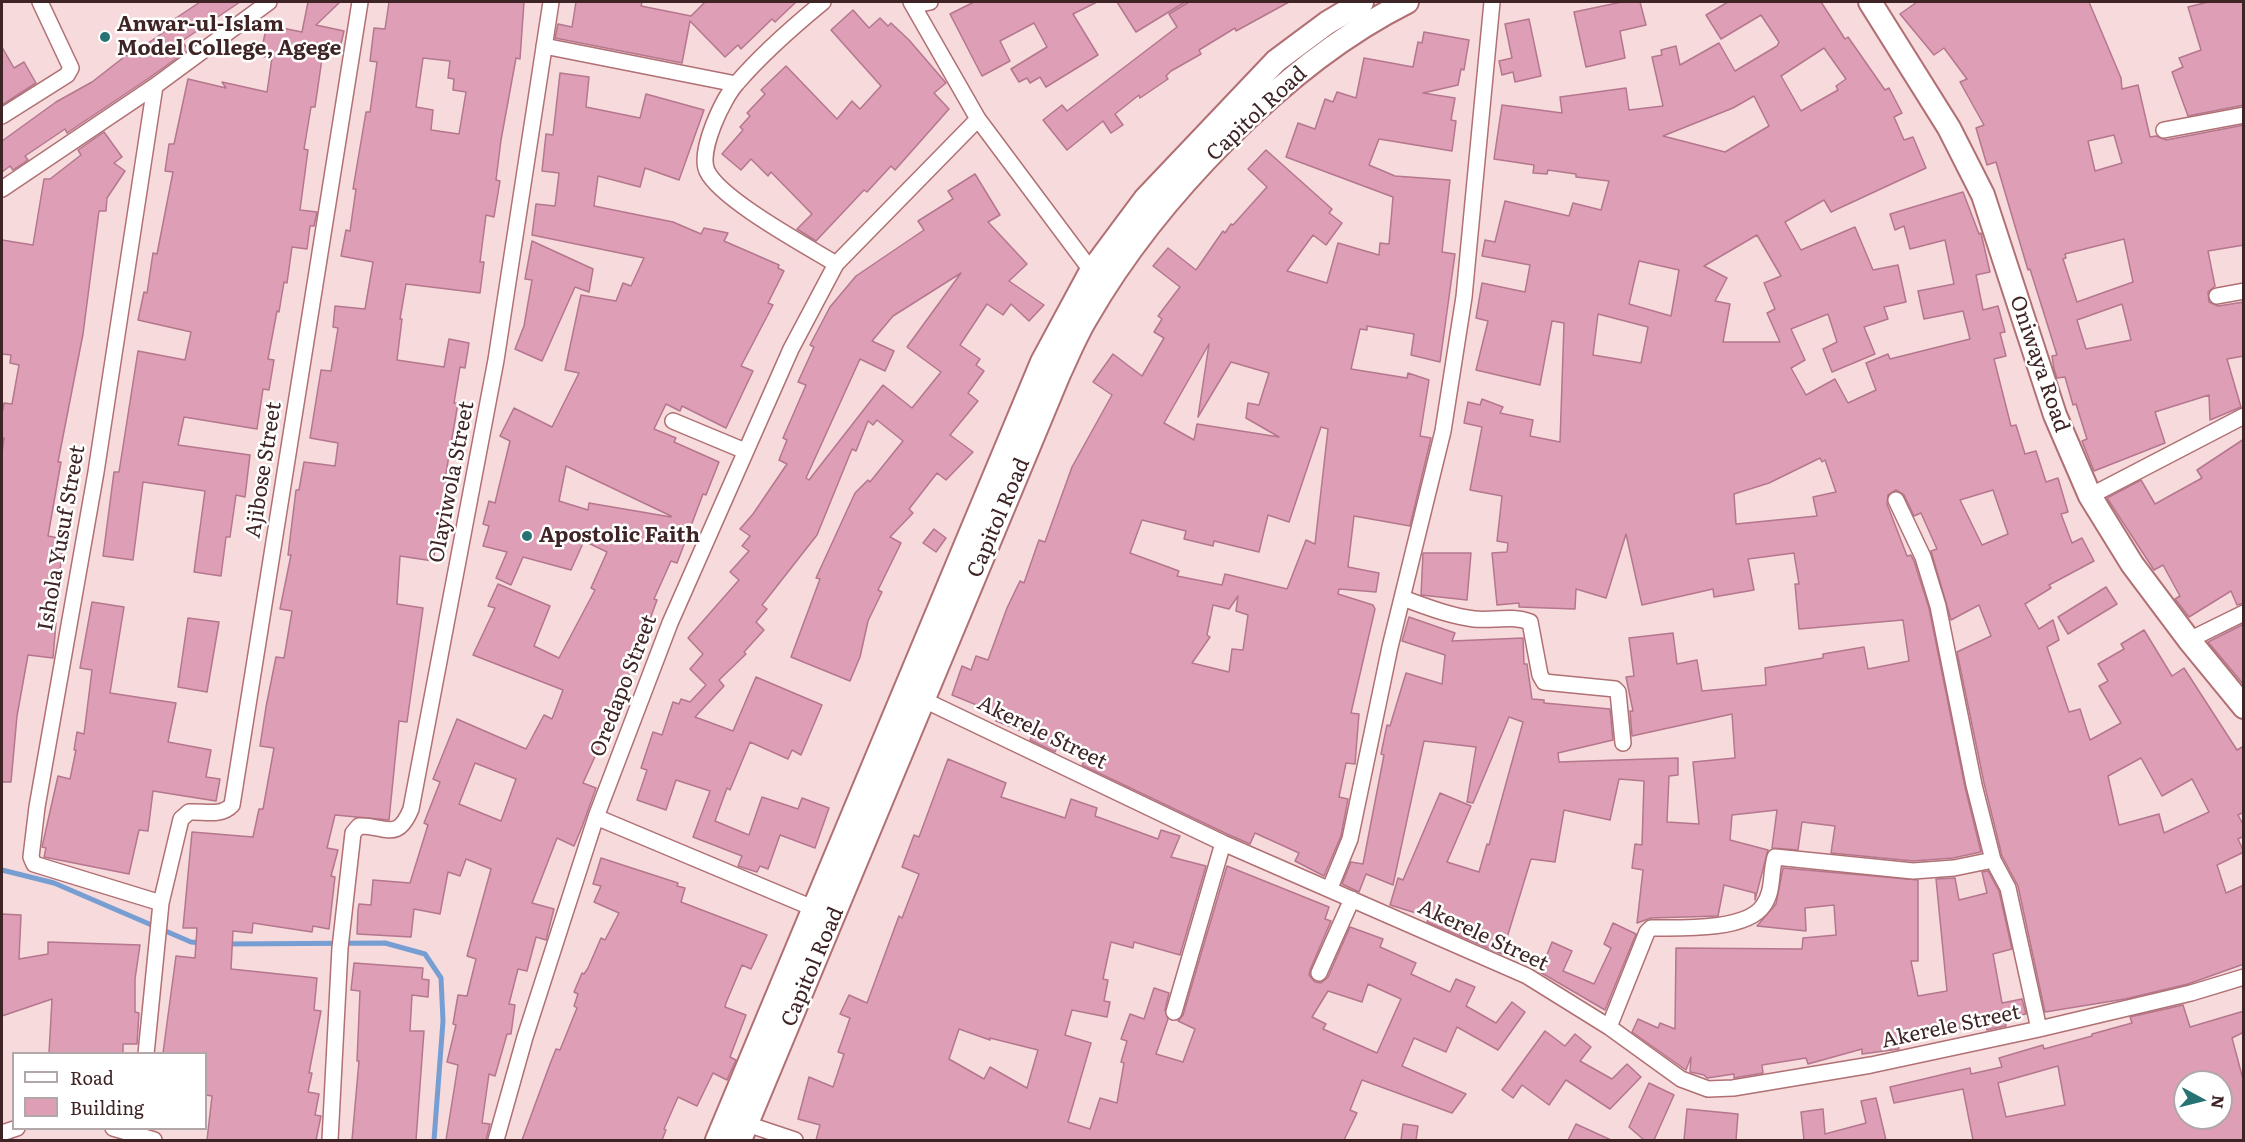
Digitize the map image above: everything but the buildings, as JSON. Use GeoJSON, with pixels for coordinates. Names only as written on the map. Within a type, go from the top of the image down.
{"type":"FeatureCollection","features":[{"type":"Feature","properties":{"kind":"main road","name":"Capitol Road"},"geometry":{"type":"LineString","coordinates":[[717,1140],[1042,362],[1099,280],[1145,199],[1276,61],[1327,23],[1362,2]]}},
{"type":"Feature","properties":{"kind":"main road","name":"Capitol Road"},"geometry":{"type":"LineString","coordinates":[[744,1132],[1059,374],[1087,317],[1099,280],[1124,260],[1195,172],[1259,107],[1359,27],[1407,2]]}},
{"type":"Feature","properties":{"kind":"main road","name":"Oniwaya Road"},"geometry":{"type":"LineString","coordinates":[[1870,2],[1949,128],[1983,195],[2055,415],[2090,496],[2111,534],[2188,640],[2244,707]]}},
{"type":"Feature","properties":{"kind":"street"},"geometry":{"type":"LineString","coordinates":[[2,116],[67,75],[71,68],[39,2]]}},
{"type":"Feature","properties":{"kind":"street"},"geometry":{"type":"LineString","coordinates":[[2,189],[155,86],[269,2]]}},
{"type":"Feature","properties":{"kind":"street","name":"Ajibose Street"},"geometry":{"type":"LineString","coordinates":[[146,1052],[160,908],[181,819],[189,812],[219,813],[227,811],[232,805],[360,2]]}},
{"type":"Feature","properties":{"kind":"street","name":"Olayiwola Street"},"geometry":{"type":"LineString","coordinates":[[330,1140],[342,921],[353,833],[359,826],[389,832],[400,828],[407,820],[411,809],[496,360],[551,2]]}},
{"type":"Feature","properties":{"kind":"street"},"geometry":{"type":"LineString","coordinates":[[824,2],[735,84],[714,124],[704,158],[707,172],[737,201],[836,264]]}},
{"type":"Feature","properties":{"kind":"street"},"geometry":{"type":"LineString","coordinates":[[1330,888],[1350,839],[1402,597],[1428,501],[1456,359],[1472,225],[1492,2]]}},
{"type":"Feature","properties":{"kind":"street"},"geometry":{"type":"LineString","coordinates":[[919,3],[978,119],[1099,280]]}},
{"type":"Feature","properties":{"kind":"street"},"geometry":{"type":"LineString","coordinates":[[544,46],[735,84]]}},
{"type":"Feature","properties":{"kind":"street","name":"Ishola Yusuf Street"},"geometry":{"type":"LineString","coordinates":[[155,86],[96,472],[37,807],[31,857],[34,864],[160,908]]}},
{"type":"Feature","properties":{"kind":"street"},"geometry":{"type":"LineString","coordinates":[[2164,130],[2244,115]]}},
{"type":"Feature","properties":{"kind":"street","name":"Oredapo Street"},"geometry":{"type":"LineString","coordinates":[[496,1140],[525,1037],[596,817],[670,623],[791,349],[836,264],[978,119]]}},
{"type":"Feature","properties":{"kind":"street"},"geometry":{"type":"LineString","coordinates":[[2217,296],[2244,291]]}},
{"type":"Feature","properties":{"kind":"street"},"geometry":{"type":"LineString","coordinates":[[2090,496],[2244,416]]}},
{"type":"Feature","properties":{"kind":"street"},"geometry":{"type":"LineString","coordinates":[[673,420],[744,451]]}},
{"type":"Feature","properties":{"kind":"street"},"geometry":{"type":"LineString","coordinates":[[1896,500],[1923,557],[1938,606],[1974,785],[1993,860],[2008,888],[2039,1029]]}},
{"type":"Feature","properties":{"kind":"street"},"geometry":{"type":"LineString","coordinates":[[1402,597],[1457,616],[1476,619],[1521,619],[1530,622],[1540,675],[1544,682],[1615,689],[1618,692],[1623,743]]}},
{"type":"Feature","properties":{"kind":"street"},"geometry":{"type":"LineString","coordinates":[[2188,640],[2244,613]]}},
{"type":"Feature","properties":{"kind":"street","name":"Akerele Street"},"geometry":{"type":"LineString","coordinates":[[924,700],[1223,843],[1527,976],[1609,1027],[1681,1079],[1708,1089],[1733,1088],[1871,1065],[2039,1029],[2191,993],[2244,977]]}},
{"type":"Feature","properties":{"kind":"street"},"geometry":{"type":"LineString","coordinates":[[596,817],[834,918]]}},
{"type":"Feature","properties":{"kind":"street"},"geometry":{"type":"LineString","coordinates":[[1174,1012],[1223,843]]}},
{"type":"Feature","properties":{"kind":"street"},"geometry":{"type":"LineString","coordinates":[[1609,1027],[1647,932],[1651,928],[1714,928],[1751,915],[1762,908],[1772,887],[1772,868],[1775,857],[1913,871],[1954,868],[1993,860]]}},
{"type":"Feature","properties":{"kind":"street"},"geometry":{"type":"LineString","coordinates":[[1319,973],[1352,899]]}},
{"type":"Feature","properties":{"kind":"street"},"geometry":{"type":"LineString","coordinates":[[139,1132],[154,1140]]}},
{"type":"Feature","properties":{"kind":"street"},"geometry":{"type":"LineString","coordinates":[[744,1132],[795,1140]]}},
{"type":"Feature","properties":{"kind":"waterway"},"geometry":{"type":"LineString","coordinates":[[2,870],[54,883],[191,942],[202,943]]}},
{"type":"Feature","properties":{"kind":"waterway"},"geometry":{"type":"LineString","coordinates":[[226,944],[385,943],[425,954],[441,978],[443,1021],[434,1140]]}},
{"type":"Feature","properties":{"kind":"place","name":"Anwar-ul-Islam Model College, Agege"},"geometry":{"type":"Point","coordinates":[105,37]}},
{"type":"Feature","properties":{"kind":"place","name":"Apostolic Faith"},"geometry":{"type":"Point","coordinates":[527,536]}}]}
